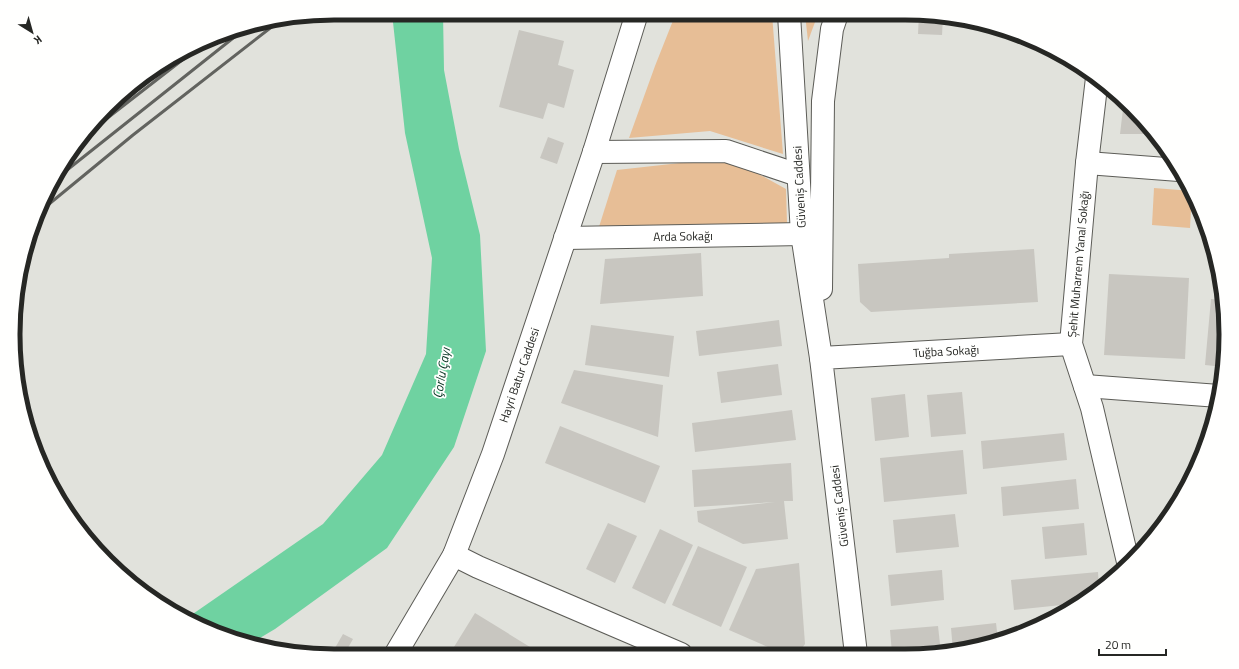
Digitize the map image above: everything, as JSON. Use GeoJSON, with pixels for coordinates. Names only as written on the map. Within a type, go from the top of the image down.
{"type":"FeatureCollection","features":[{"type":"Feature","properties":{"kind":"street","name":"Hayri Batur Caddesi"},"geometry":{"type":"LineString","coordinates":[[399,649],[454,555],[493,454],[594,152],[635,20]]}},
{"type":"Feature","properties":{"kind":"street","name":"Hayri Batur Caddesi"},"geometry":{"type":"LineString","coordinates":[[615,83],[644,20]]}},
{"type":"Feature","properties":{"kind":"street","name":"Güveniş Caddesi"},"geometry":{"type":"LineString","coordinates":[[789,20],[802,234],[821,358],[855,649]]}},
{"type":"Feature","properties":{"kind":"street","name":"Güveniş Caddesi"},"geometry":{"type":"LineString","coordinates":[[821,358],[823,100],[834,20]]}},
{"type":"Feature","properties":{"kind":"street","name":"Şehit Muharrem Yanal Sokağı"},"geometry":{"type":"LineString","coordinates":[[1095,85],[1071,344],[1092,408],[1127,557]]}},
{"type":"Feature","properties":{"kind":"street"},"geometry":{"type":"LineString","coordinates":[[594,152],[726,150],[798,175]]}},
{"type":"Feature","properties":{"kind":"street"},"geometry":{"type":"LineString","coordinates":[[1087,162],[1172,169]]}},
{"type":"Feature","properties":{"kind":"street","name":"Arda Sokağı"},"geometry":{"type":"LineString","coordinates":[[565,238],[802,234]]}},
{"type":"Feature","properties":{"kind":"street","name":"Tuğba Sokağı"},"geometry":{"type":"LineString","coordinates":[[821,358],[1071,344]]}},
{"type":"Feature","properties":{"kind":"street"},"geometry":{"type":"LineString","coordinates":[[1085,386],[1213,396]]}},
{"type":"Feature","properties":{"kind":"street"},"geometry":{"type":"LineString","coordinates":[[454,555],[478,567],[670,649]]}},
{"type":"Feature","properties":{"kind":"shaded area"},"geometry":{"type":"Polygon","coordinates":[[[673,20],[772,20],[783,154],[710,131],[629,138],[673,20]]]}},
{"type":"Feature","properties":{"kind":"shaded area"},"geometry":{"type":"Polygon","coordinates":[[[806,20],[816,20],[808,41],[806,20]]]}},
{"type":"Feature","properties":{"kind":"shaded area"},"geometry":{"type":"Polygon","coordinates":[[[716,159],[746,167],[786,189],[787,223],[598,230],[617,170],[716,159]]]}},
{"type":"Feature","properties":{"kind":"shaded area"},"geometry":{"type":"Polygon","coordinates":[[[1154,188],[1184,190],[1191,205],[1190,228],[1152,225],[1154,188]]]}},
{"type":"Feature","properties":{"kind":"water","name":"Çorlu Çayı"},"geometry":{"type":"Polygon","coordinates":[[[393,20],[443,20],[444,70],[459,149],[480,235],[486,351],[454,447],[387,548],[275,629],[258,639],[233,632],[191,615],[323,524],[382,455],[426,354],[432,258],[405,133],[393,20]]]}},
{"type":"Feature","properties":{"kind":"building"},"geometry":{"type":"Polygon","coordinates":[[[919,21],[943,23],[942,35],[918,34],[919,21]]]}},
{"type":"Feature","properties":{"kind":"building"},"geometry":{"type":"Polygon","coordinates":[[[519,30],[564,41],[558,65],[574,70],[564,108],[548,103],[543,119],[499,107],[519,30]]]}},
{"type":"Feature","properties":{"kind":"building"},"geometry":{"type":"Polygon","coordinates":[[[1123,108],[1147,134],[1120,134],[1123,108]]]}},
{"type":"Feature","properties":{"kind":"building"},"geometry":{"type":"Polygon","coordinates":[[[548,137],[564,143],[557,164],[540,158],[548,137]]]}},
{"type":"Feature","properties":{"kind":"building"},"geometry":{"type":"Polygon","coordinates":[[[1034,249],[1038,302],[871,312],[860,302],[858,264],[949,258],[949,254],[1034,249]]]}},
{"type":"Feature","properties":{"kind":"building"},"geometry":{"type":"Polygon","coordinates":[[[701,253],[703,296],[600,304],[605,259],[701,253]]]}},
{"type":"Feature","properties":{"kind":"building"},"geometry":{"type":"Polygon","coordinates":[[[1109,274],[1189,278],[1185,359],[1104,355],[1109,274]]]}},
{"type":"Feature","properties":{"kind":"building"},"geometry":{"type":"Polygon","coordinates":[[[1211,299],[1217,299],[1219,334],[1217,366],[1205,365],[1211,299]]]}},
{"type":"Feature","properties":{"kind":"building"},"geometry":{"type":"Polygon","coordinates":[[[779,320],[782,346],[699,356],[696,331],[779,320]]]}},
{"type":"Feature","properties":{"kind":"building"},"geometry":{"type":"Polygon","coordinates":[[[591,325],[674,336],[669,377],[585,365],[591,325]]]}},
{"type":"Feature","properties":{"kind":"building"},"geometry":{"type":"Polygon","coordinates":[[[778,364],[782,395],[721,403],[717,372],[778,364]]]}},
{"type":"Feature","properties":{"kind":"building"},"geometry":{"type":"Polygon","coordinates":[[[574,370],[663,385],[658,437],[561,403],[574,370]]]}},
{"type":"Feature","properties":{"kind":"building"},"geometry":{"type":"Polygon","coordinates":[[[962,392],[966,434],[931,437],[927,395],[962,392]]]}},
{"type":"Feature","properties":{"kind":"building"},"geometry":{"type":"Polygon","coordinates":[[[905,394],[909,437],[875,441],[871,398],[905,394]]]}},
{"type":"Feature","properties":{"kind":"building"},"geometry":{"type":"Polygon","coordinates":[[[792,410],[796,440],[695,452],[692,423],[792,410]]]}},
{"type":"Feature","properties":{"kind":"building"},"geometry":{"type":"Polygon","coordinates":[[[560,426],[660,466],[645,503],[545,463],[560,426]]]}},
{"type":"Feature","properties":{"kind":"building"},"geometry":{"type":"Polygon","coordinates":[[[1064,433],[1067,460],[983,469],[981,441],[1064,433]]]}},
{"type":"Feature","properties":{"kind":"building"},"geometry":{"type":"Polygon","coordinates":[[[963,450],[967,494],[884,502],[880,458],[963,450]]]}},
{"type":"Feature","properties":{"kind":"building"},"geometry":{"type":"Polygon","coordinates":[[[791,463],[793,501],[784,501],[788,539],[743,544],[698,522],[697,511],[775,502],[694,507],[692,470],[791,463]]]}},
{"type":"Feature","properties":{"kind":"building"},"geometry":{"type":"Polygon","coordinates":[[[1076,479],[1079,509],[1003,516],[1001,487],[1076,479]]]}},
{"type":"Feature","properties":{"kind":"building"},"geometry":{"type":"Polygon","coordinates":[[[955,514],[959,547],[896,553],[893,520],[955,514]]]}},
{"type":"Feature","properties":{"kind":"building"},"geometry":{"type":"Polygon","coordinates":[[[608,523],[637,536],[615,583],[586,569],[608,523]]]}},
{"type":"Feature","properties":{"kind":"building"},"geometry":{"type":"Polygon","coordinates":[[[1084,523],[1087,555],[1045,559],[1042,527],[1084,523]]]}},
{"type":"Feature","properties":{"kind":"building"},"geometry":{"type":"Polygon","coordinates":[[[660,529],[693,545],[665,604],[632,588],[660,529]]]}},
{"type":"Feature","properties":{"kind":"building"},"geometry":{"type":"Polygon","coordinates":[[[698,546],[747,567],[721,627],[672,605],[698,546]]]}},
{"type":"Feature","properties":{"kind":"building"},"geometry":{"type":"Polygon","coordinates":[[[799,563],[805,644],[801,649],[773,649],[729,630],[756,569],[799,563]]]}},
{"type":"Feature","properties":{"kind":"building"},"geometry":{"type":"Polygon","coordinates":[[[942,570],[944,600],[891,606],[888,575],[942,570]]]}},
{"type":"Feature","properties":{"kind":"building"},"geometry":{"type":"Polygon","coordinates":[[[1098,572],[1099,582],[1066,605],[1014,610],[1011,580],[1098,572]]]}},
{"type":"Feature","properties":{"kind":"building"},"geometry":{"type":"Polygon","coordinates":[[[475,613],[533,649],[453,649],[475,613]]]}},
{"type":"Feature","properties":{"kind":"building"},"geometry":{"type":"Polygon","coordinates":[[[996,623],[997,635],[952,645],[951,628],[996,623]]]}},
{"type":"Feature","properties":{"kind":"building"},"geometry":{"type":"Polygon","coordinates":[[[938,626],[940,647],[892,649],[890,630],[938,626]]]}},
{"type":"Feature","properties":{"kind":"building"},"geometry":{"type":"Polygon","coordinates":[[[343,634],[353,639],[347,649],[334,649],[343,634]]]}},
{"type":"Feature","properties":{"kind":"railway"},"geometry":{"type":"LineString","coordinates":[[48,205],[133,135],[273,26]]}},
{"type":"Feature","properties":{"kind":"railway"},"geometry":{"type":"LineString","coordinates":[[66,171],[235,36]]}},
{"type":"Feature","properties":{"kind":"railway"},"geometry":{"type":"LineString","coordinates":[[104,121],[186,57]]}}]}
